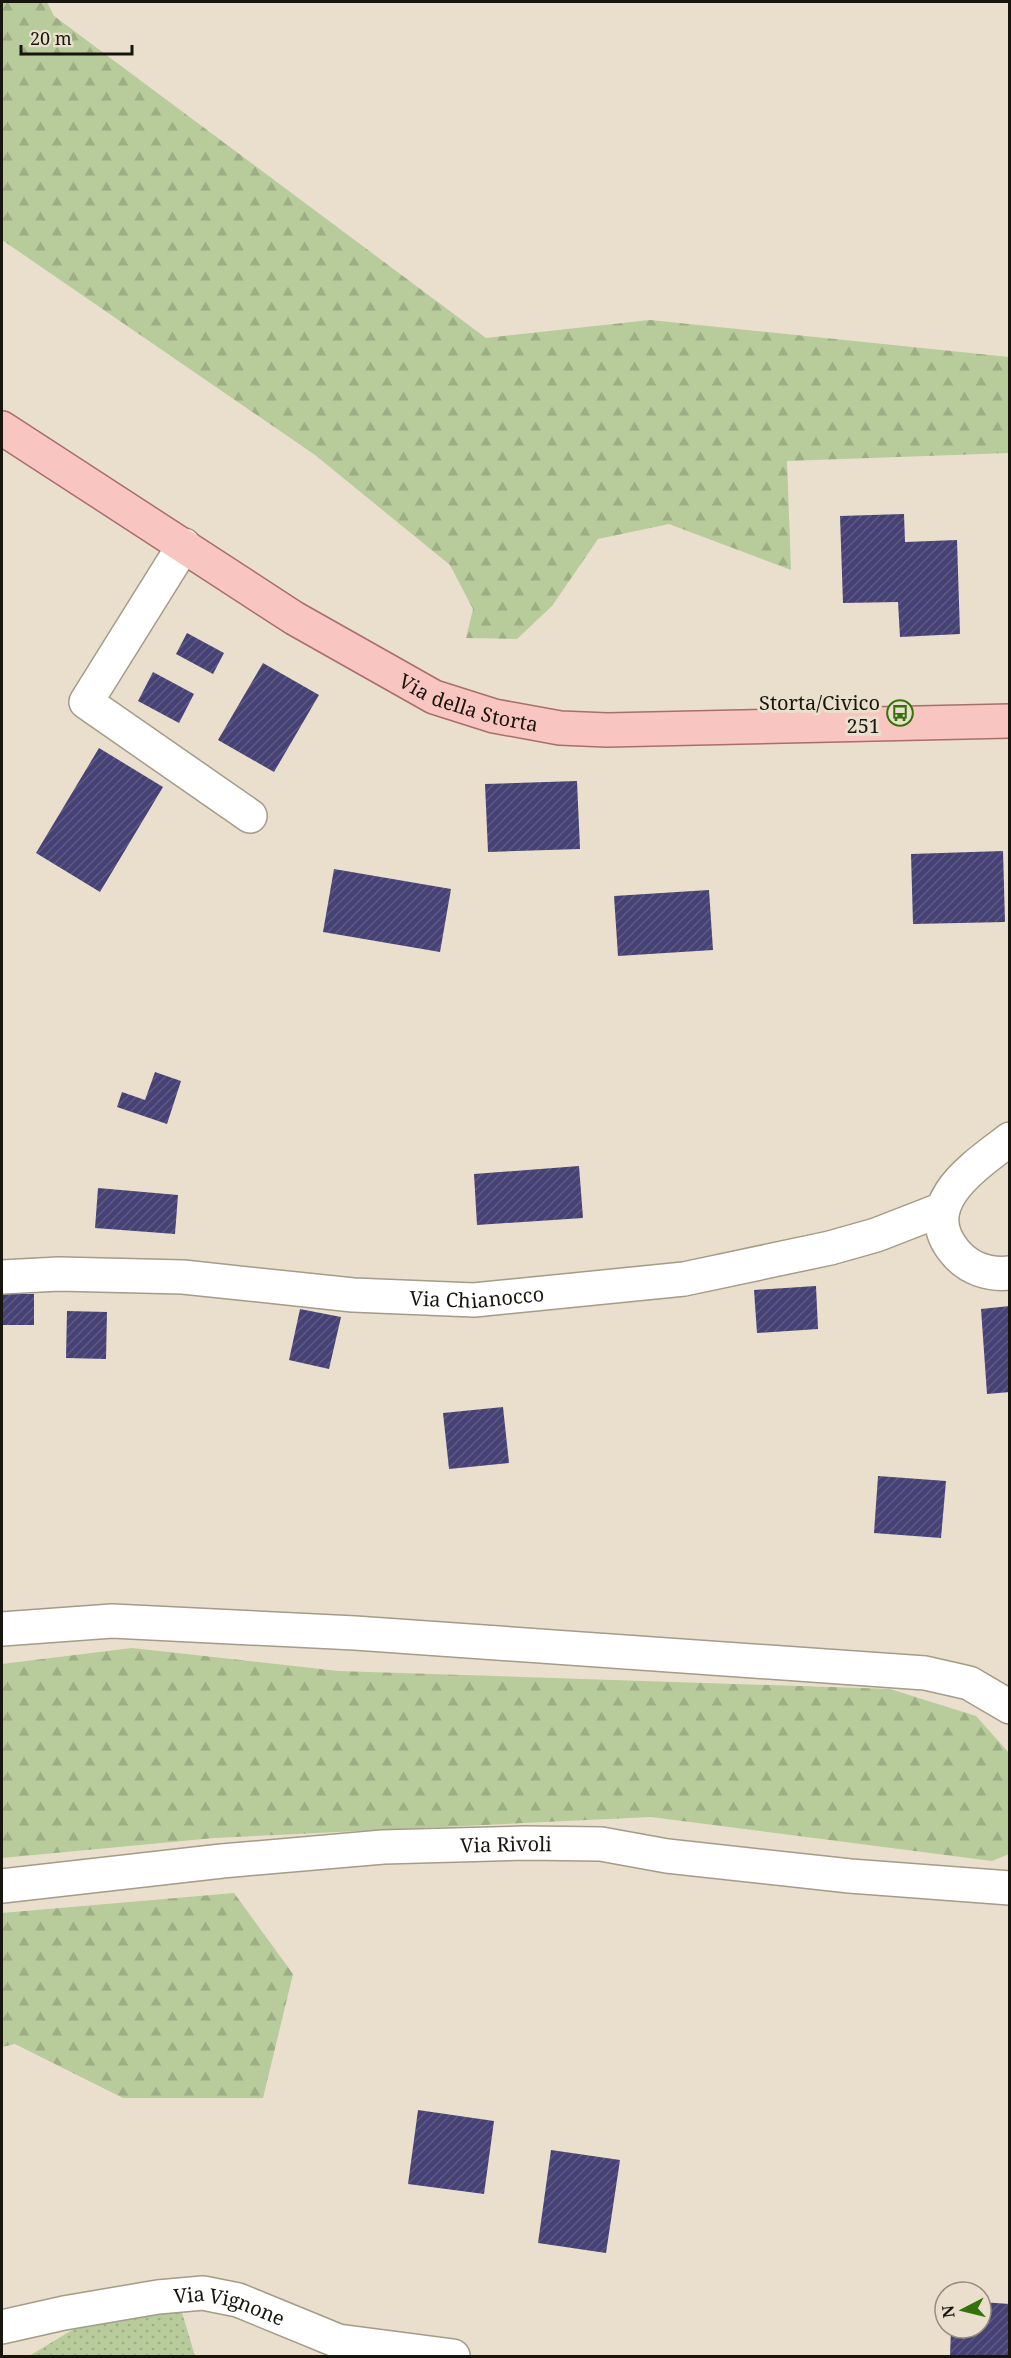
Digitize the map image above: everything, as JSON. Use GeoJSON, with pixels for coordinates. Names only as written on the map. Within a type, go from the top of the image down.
{"type":"FeatureCollection","features":[{"type":"Feature","properties":{"kind":"main road","name":"Via della Storta"},"geometry":{"type":"LineString","coordinates":[[2,428],[348,651],[434,697],[494,716],[560,728],[607,730],[1010,721]]}},
{"type":"Feature","properties":{"kind":"street"},"geometry":{"type":"LineString","coordinates":[[184,545],[86,702],[250,816]]}},
{"type":"Feature","properties":{"kind":"street"},"geometry":{"type":"LineString","coordinates":[[1010,1138],[971,1170],[948,1196],[943,1209],[943,1235],[958,1256],[980,1270],[994,1274],[1010,1273]]}},
{"type":"Feature","properties":{"kind":"street","name":"Via Chianocco"},"geometry":{"type":"LineString","coordinates":[[2,1277],[59,1274],[183,1277],[353,1295],[474,1300],[684,1279],[830,1248],[876,1235],[943,1209]]}},
{"type":"Feature","properties":{"kind":"street"},"geometry":{"type":"LineString","coordinates":[[2,1629],[112,1621],[366,1634],[924,1673],[969,1683],[1010,1707]]}},
{"type":"Feature","properties":{"kind":"street","name":"Via Rivoli"},"geometry":{"type":"LineString","coordinates":[[2,1886],[222,1861],[383,1847],[525,1843],[601,1844],[667,1856],[827,1873],[1010,1888]]}},
{"type":"Feature","properties":{"kind":"street","name":"Via Vignone"},"geometry":{"type":"LineString","coordinates":[[2,2327],[158,2296],[203,2293],[238,2300],[338,2341],[453,2356]]}},
{"type":"Feature","properties":{"kind":"green space"},"geometry":{"type":"Polygon","coordinates":[[[2,2],[47,2],[54,16],[486,338],[650,320],[1009,357],[1009,453],[787,461],[791,570],[669,524],[598,539],[552,606],[517,639],[466,638],[473,609],[450,565],[315,455],[2,240],[2,2]]]}},
{"type":"Feature","properties":{"kind":"green space"},"geometry":{"type":"Polygon","coordinates":[[[132,1648],[338,1671],[890,1689],[976,1716],[1009,1753],[1009,1854],[992,1861],[651,1817],[214,1838],[2,1858],[2,1664],[132,1648]]]}},
{"type":"Feature","properties":{"kind":"green space"},"geometry":{"type":"Polygon","coordinates":[[[234,1893],[293,1974],[263,2098],[123,2098],[15,2044],[2,2047],[2,1913],[234,1893]]]}},
{"type":"Feature","properties":{"kind":"green space"},"geometry":{"type":"Polygon","coordinates":[[[180,2306],[195,2356],[29,2356],[104,2311],[180,2306]]]}},
{"type":"Feature","properties":{"kind":"building"},"geometry":{"type":"Polygon","coordinates":[[[904,514],[905,542],[957,540],[960,634],[900,637],[898,602],[843,603],[840,516],[904,514]]]}},
{"type":"Feature","properties":{"kind":"building"},"geometry":{"type":"Polygon","coordinates":[[[187,633],[224,653],[213,674],[176,654],[187,633]]]}},
{"type":"Feature","properties":{"kind":"building"},"geometry":{"type":"Polygon","coordinates":[[[263,663],[319,695],[274,772],[218,740],[263,663]]]}},
{"type":"Feature","properties":{"kind":"building"},"geometry":{"type":"Polygon","coordinates":[[[153,672],[194,694],[179,723],[138,701],[153,672]]]}},
{"type":"Feature","properties":{"kind":"building"},"geometry":{"type":"Polygon","coordinates":[[[99,748],[163,787],[100,892],[36,853],[99,748]]]}},
{"type":"Feature","properties":{"kind":"building"},"geometry":{"type":"Polygon","coordinates":[[[577,781],[580,849],[488,852],[485,784],[577,781]]]}},
{"type":"Feature","properties":{"kind":"building"},"geometry":{"type":"Polygon","coordinates":[[[1003,851],[1005,922],[913,924],[911,854],[1003,851]]]}},
{"type":"Feature","properties":{"kind":"building"},"geometry":{"type":"Polygon","coordinates":[[[334,869],[451,889],[440,952],[323,932],[334,869]]]}},
{"type":"Feature","properties":{"kind":"building"},"geometry":{"type":"Polygon","coordinates":[[[709,890],[713,950],[618,956],[614,896],[709,890]]]}},
{"type":"Feature","properties":{"kind":"building"},"geometry":{"type":"Polygon","coordinates":[[[155,1072],[181,1081],[167,1124],[117,1107],[122,1092],[145,1100],[155,1072]]]}},
{"type":"Feature","properties":{"kind":"building"},"geometry":{"type":"Polygon","coordinates":[[[579,1166],[583,1218],[477,1225],[474,1174],[579,1166]]]}},
{"type":"Feature","properties":{"kind":"building"},"geometry":{"type":"Polygon","coordinates":[[[98,1188],[178,1195],[175,1234],[95,1228],[98,1188]]]}},
{"type":"Feature","properties":{"kind":"building"},"geometry":{"type":"Polygon","coordinates":[[[816,1286],[818,1329],[757,1333],[754,1290],[816,1286]]]}},
{"type":"Feature","properties":{"kind":"building"},"geometry":{"type":"Polygon","coordinates":[[[2,1294],[34,1294],[34,1325],[2,1325],[2,1294]]]}},
{"type":"Feature","properties":{"kind":"building"},"geometry":{"type":"Polygon","coordinates":[[[1010,1306],[1010,1392],[987,1394],[981,1309],[1010,1306]]]}},
{"type":"Feature","properties":{"kind":"building"},"geometry":{"type":"Polygon","coordinates":[[[300,1309],[341,1317],[329,1369],[289,1360],[300,1309]]]}},
{"type":"Feature","properties":{"kind":"building"},"geometry":{"type":"Polygon","coordinates":[[[67,1311],[107,1312],[106,1359],[66,1358],[67,1311]]]}},
{"type":"Feature","properties":{"kind":"building"},"geometry":{"type":"Polygon","coordinates":[[[503,1407],[509,1463],[449,1469],[443,1413],[503,1407]]]}},
{"type":"Feature","properties":{"kind":"building"},"geometry":{"type":"Polygon","coordinates":[[[878,1476],[946,1481],[941,1538],[874,1533],[878,1476]]]}},
{"type":"Feature","properties":{"kind":"building"},"geometry":{"type":"Polygon","coordinates":[[[418,2110],[494,2121],[484,2194],[408,2184],[418,2110]]]}},
{"type":"Feature","properties":{"kind":"building"},"geometry":{"type":"Polygon","coordinates":[[[551,2150],[620,2160],[606,2253],[538,2243],[551,2150]]]}},
{"type":"Feature","properties":{"kind":"building"},"geometry":{"type":"Polygon","coordinates":[[[993,2303],[1010,2304],[1010,2356],[950,2356],[951,2340],[993,2340],[993,2303]]]}},
{"type":"Feature","properties":{"kind":"place","name":"Storta/Civico 251"},"geometry":{"type":"Point","coordinates":[900,713]}}]}
